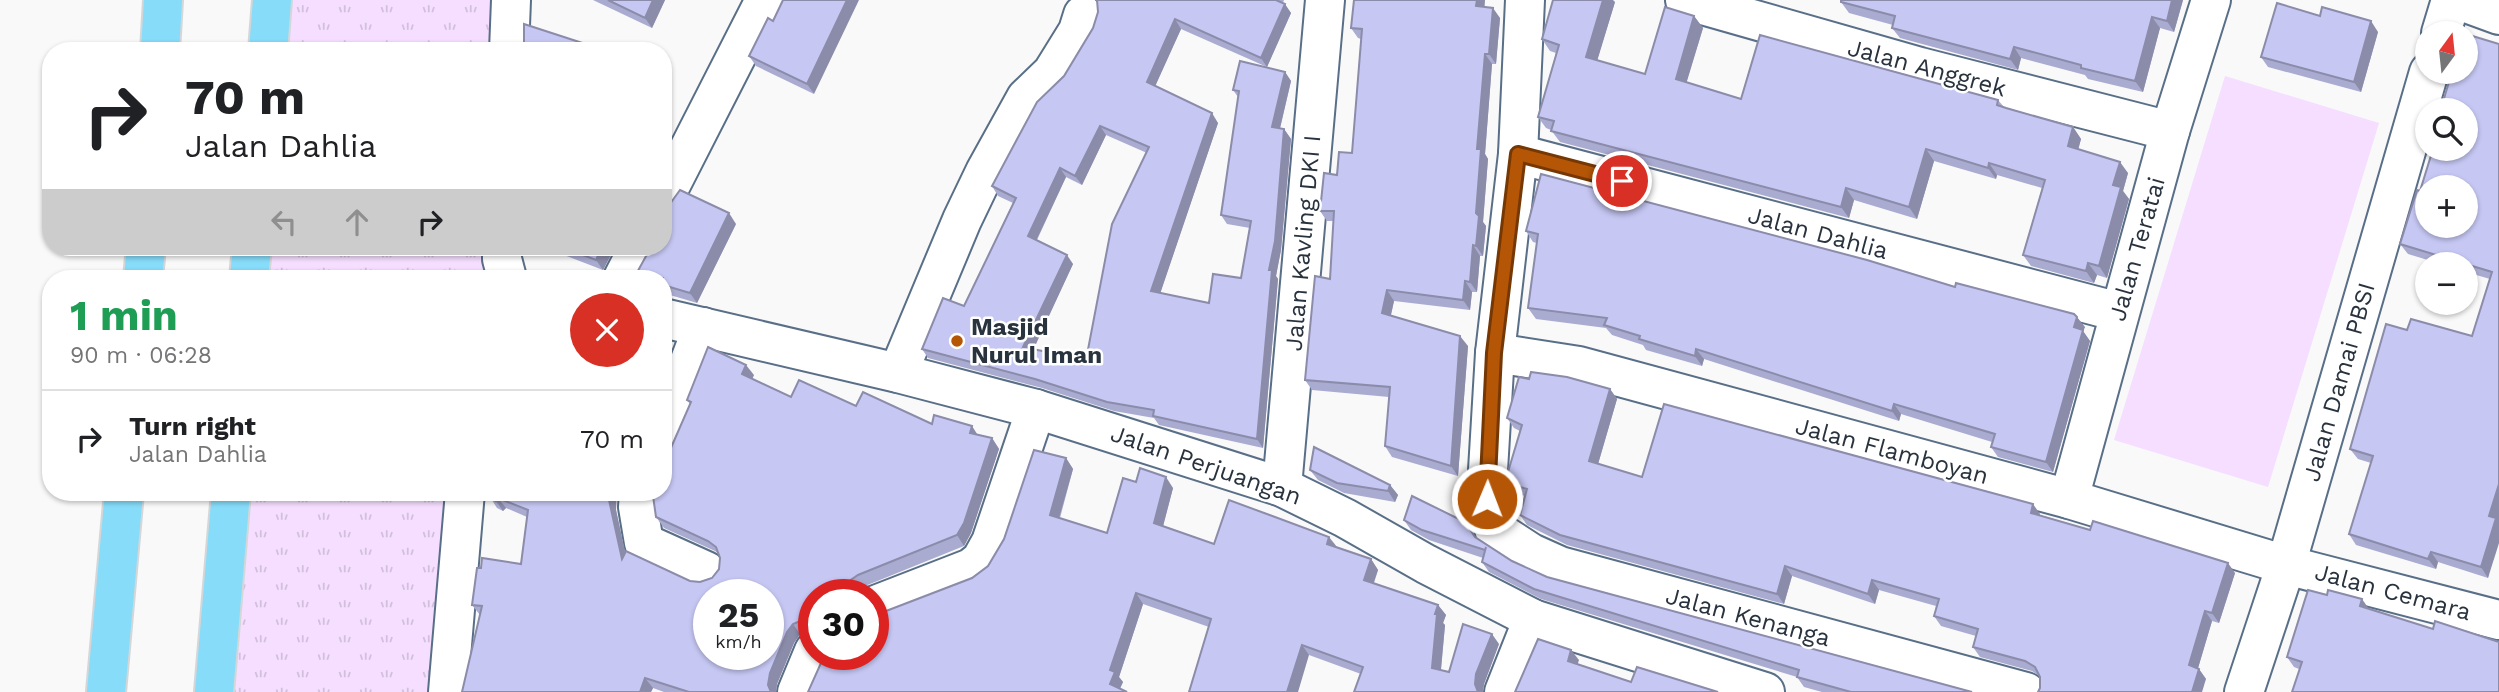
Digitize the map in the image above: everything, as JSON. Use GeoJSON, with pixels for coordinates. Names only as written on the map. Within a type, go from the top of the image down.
{"type":"FeatureCollection","features":[{"type":"Feature","properties":{"kind":"highway"},"geometry":{"type":"LineString","coordinates":[[160,42],[163,0]]}},
{"type":"Feature","properties":{"kind":"highway"},"geometry":{"type":"LineString","coordinates":[[269,42],[272,0]]}},
{"type":"Feature","properties":{"kind":"highway"},"geometry":{"type":"LineString","coordinates":[[106,692],[123,501]]}},
{"type":"Feature","properties":{"kind":"highway"},"geometry":{"type":"LineString","coordinates":[[214,692],[230,501]]}},
{"type":"Feature","properties":{"kind":"street"},"geometry":{"type":"LineString","coordinates":[[509,42],[511,0]]}},
{"type":"Feature","properties":{"kind":"street"},"geometry":{"type":"LineString","coordinates":[[672,182],[765,0]]}},
{"type":"Feature","properties":{"kind":"street","name":"Jalan Kavling DKI I"},"geometry":{"type":"LineString","coordinates":[[1282,487],[1325,0]]}},
{"type":"Feature","properties":{"kind":"street"},"geometry":{"type":"LineString","coordinates":[[1494,353],[1518,154],[1525,0]]}},
{"type":"Feature","properties":{"kind":"street","name":"Jalan Anggrek"},"geometry":{"type":"LineString","coordinates":[[1685,0],[1920,67],[2170,131]]}},
{"type":"Feature","properties":{"kind":"street","name":"Jalan Teratai"},"geometry":{"type":"LineString","coordinates":[[2069,499],[2170,131],[2211,0]]}},
{"type":"Feature","properties":{"kind":"street"},"geometry":{"type":"LineString","coordinates":[[2445,21],[2451,0]]}},
{"type":"Feature","properties":{"kind":"street"},"geometry":{"type":"LineString","coordinates":[[2458,0],[2499,15]]}},
{"type":"Feature","properties":{"kind":"street"},"geometry":{"type":"LineString","coordinates":[[898,373],[962,220],[985,173],[1026,98],[1052,72],[1078,31],[1083,15]]}},
{"type":"Feature","properties":{"kind":"street","name":"Jalan Damai PBSI"},"geometry":{"type":"LineString","coordinates":[[2244,692],[2286,565],[2426,84]]}},
{"type":"Feature","properties":{"kind":"street","name":"Jalan Dahlia"},"geometry":{"type":"LineString","coordinates":[[1518,154],[2119,312]]}},
{"type":"Feature","properties":{"kind":"street","name":"Jalan Perjuangan"},"geometry":{"type":"LineString","coordinates":[[672,320],[898,373],[1036,409],[1282,487],[1533,619],[1765,692]]}},
{"type":"Feature","properties":{"kind":"street"},"geometry":{"type":"LineString","coordinates":[[672,407],[704,327]]}},
{"type":"Feature","properties":{"kind":"street","name":"Jalan Flamboyan"},"geometry":{"type":"LineString","coordinates":[[1494,353],[1578,366],[2069,499],[2286,565]]}},
{"type":"Feature","properties":{"kind":"street","name":"Jalan Kenanga"},"geometry":{"type":"LineString","coordinates":[[1494,353],[1487,499],[1494,529],[1501,534],[1531,553],[1560,566],[2025,692]]}},
{"type":"Feature","properties":{"kind":"street"},"geometry":{"type":"LineString","coordinates":[[889,599],[962,573],[981,560],[991,542],[1036,409]]}},
{"type":"Feature","properties":{"kind":"street"},"geometry":{"type":"LineString","coordinates":[[448,692],[464,501]]}},
{"type":"Feature","properties":{"kind":"street"},"geometry":{"type":"LineString","coordinates":[[638,501],[645,543],[706,570]]}},
{"type":"Feature","properties":{"kind":"street","name":"Jalan Cemara"},"geometry":{"type":"LineString","coordinates":[[2286,565],[2496,610]]}},
{"type":"Feature","properties":{"kind":"street"},"geometry":{"type":"LineString","coordinates":[[1504,692],[1533,619]]}},
{"type":"Feature","properties":{"kind":"street"},"geometry":{"type":"LineString","coordinates":[[797,692],[806,670]]}},
{"type":"Feature","properties":{"kind":"green space"},"geometry":{"type":"Polygon","coordinates":[[[272,0],[513,0],[511,42],[268,42],[272,0]]]}},
{"type":"Feature","properties":{"kind":"green space"},"geometry":{"type":"Polygon","coordinates":[[[2225,76],[2379,123],[2268,487],[2114,440],[2225,76]]]}},
{"type":"Feature","properties":{"kind":"green space"},"geometry":{"type":"Polygon","coordinates":[[[250,256],[505,256],[507,270],[250,270],[250,256]]]}},
{"type":"Feature","properties":{"kind":"green space"},"geometry":{"type":"Polygon","coordinates":[[[230,501],[464,501],[448,692],[214,692],[230,501]]]}},
{"type":"Feature","properties":{"kind":"building"},"geometry":{"type":"Polygon","coordinates":[[[608,0],[653,0],[645,18],[608,0]]]}},
{"type":"Feature","properties":{"kind":"building"},"geometry":{"type":"Polygon","coordinates":[[[783,0],[847,0],[807,84],[749,56],[768,18],[773,21],[783,0]]]}},
{"type":"Feature","properties":{"kind":"building"},"geometry":{"type":"Polygon","coordinates":[[[1097,0],[1276,0],[1285,4],[1261,58],[1175,19],[1147,82],[1212,113],[1151,291],[1209,303],[1213,274],[1241,278],[1251,221],[1221,215],[1239,91],[1233,90],[1240,61],[1285,72],[1272,127],[1284,129],[1275,241],[1269,270],[1272,270],[1257,439],[1153,416],[1154,410],[1107,402],[1035,379],[922,349],[943,298],[964,306],[1016,198],[992,186],[1037,102],[1064,76],[1093,28],[1098,12],[1097,0]],[[1100,126],[1075,176],[1060,168],[1028,236],[1067,255],[1023,347],[1086,360],[1112,224],[1149,147],[1100,126]]]}},
{"type":"Feature","properties":{"kind":"building"},"geometry":{"type":"Polygon","coordinates":[[[1354,0],[1477,0],[1476,6],[1493,8],[1489,54],[1485,54],[1477,149],[1481,149],[1476,213],[1479,216],[1470,282],[1465,281],[1463,300],[1387,290],[1382,313],[1460,336],[1451,466],[1385,446],[1390,387],[1305,380],[1315,276],[1330,279],[1334,211],[1320,211],[1324,173],[1337,175],[1339,152],[1352,153],[1362,29],[1351,28],[1354,0]]]}},
{"type":"Feature","properties":{"kind":"building"},"geometry":{"type":"Polygon","coordinates":[[[1553,0],[1603,0],[1586,57],[1645,74],[1665,7],[1694,16],[1676,79],[1741,99],[1760,35],[1998,100],[1997,105],[2073,127],[2068,146],[2120,162],[2113,185],[2121,187],[2099,266],[2088,263],[2086,271],[2023,255],[2045,180],[1989,163],[1988,168],[1926,149],[1909,207],[1846,188],[1841,207],[1551,131],[1554,121],[1538,117],[1559,45],[1542,39],[1553,0]]]}},
{"type":"Feature","properties":{"kind":"building"},"geometry":{"type":"Polygon","coordinates":[[[1841,0],[2172,0],[2167,21],[2152,17],[2135,81],[2014,47],[2010,59],[1892,28],[1895,16],[1841,0]]]}},
{"type":"Feature","properties":{"kind":"building"},"geometry":{"type":"Polygon","coordinates":[[[2277,3],[2320,16],[2322,7],[2371,21],[2354,82],[2261,57],[2277,3]]]}},
{"type":"Feature","properties":{"kind":"building"},"geometry":{"type":"Polygon","coordinates":[[[524,24],[579,42],[524,42],[524,24]]]}},
{"type":"Feature","properties":{"kind":"building"},"geometry":{"type":"Polygon","coordinates":[[[2478,38],[2499,44],[2499,484],[2489,516],[2496,518],[2481,567],[2431,552],[2428,559],[2349,534],[2373,456],[2350,449],[2386,324],[2407,330],[2411,319],[2472,336],[2492,272],[2478,268],[2478,252],[2426,252],[2400,244],[2415,196],[2415,238],[2478,238],[2478,175],[2425,175],[2429,161],[2478,161],[2478,98],[2444,98],[2448,84],[2478,84],[2478,38]]]}},
{"type":"Feature","properties":{"kind":"building"},"geometry":{"type":"Polygon","coordinates":[[[1541,174],[1867,260],[1955,287],[1956,283],[2074,314],[2077,317],[2074,327],[2083,330],[2046,462],[1991,447],[1995,434],[1894,404],[1892,411],[1696,349],[1695,356],[1604,325],[1607,318],[1528,308],[1538,234],[1526,231],[1541,174]]]}},
{"type":"Feature","properties":{"kind":"building"},"geometry":{"type":"Polygon","coordinates":[[[680,190],[729,213],[690,293],[672,288],[672,270],[638,270],[646,256],[672,256],[672,201],[680,190]]]}},
{"type":"Feature","properties":{"kind":"building"},"geometry":{"type":"Polygon","coordinates":[[[708,347],[746,365],[742,374],[791,397],[799,380],[856,406],[863,392],[932,424],[934,415],[972,426],[970,433],[992,438],[964,523],[957,535],[852,579],[798,579],[798,622],[793,624],[784,639],[784,579],[709,579],[719,569],[720,558],[716,547],[656,517],[654,501],[672,501],[672,445],[691,402],[687,400],[708,347]]]}},
{"type":"Feature","properties":{"kind":"building"},"geometry":{"type":"Polygon","coordinates":[[[1531,372],[1567,377],[1610,389],[1589,461],[1642,477],[1664,404],[2033,504],[2031,513],[2090,530],[2093,521],[2228,563],[2212,613],[2205,611],[2189,665],[2199,669],[2192,692],[2038,692],[2040,677],[2035,667],[2025,661],[1973,647],[1978,629],[1934,616],[1939,599],[1872,580],[1868,594],[1785,566],[1777,594],[1560,535],[1520,515],[1527,489],[1505,482],[1522,425],[1507,418],[1519,377],[1529,379],[1531,372]]]}},
{"type":"Feature","properties":{"kind":"building"},"geometry":{"type":"Polygon","coordinates":[[[1314,447],[1390,485],[1388,491],[1337,483],[1310,470],[1314,447]]]}},
{"type":"Feature","properties":{"kind":"building"},"geometry":{"type":"Polygon","coordinates":[[[1034,450],[1066,458],[1050,515],[1107,533],[1123,478],[1136,482],[1140,468],[1166,477],[1154,523],[1214,544],[1229,500],[1329,537],[1327,544],[1371,559],[1364,580],[1438,605],[1435,614],[1432,668],[1449,672],[1463,624],[1492,634],[1476,674],[1478,692],[1354,692],[1363,667],[1302,645],[1287,692],[1189,692],[1211,619],[1136,593],[1110,670],[1115,672],[1110,684],[1127,692],[808,692],[818,670],[889,670],[889,610],[972,578],[988,566],[1004,539],[1034,450]]]}},
{"type":"Feature","properties":{"kind":"building"},"geometry":{"type":"Polygon","coordinates":[[[1412,496],[1465,522],[1475,537],[1512,561],[1547,577],[1972,692],[1851,692],[1797,677],[1799,670],[1534,589],[1482,562],[1486,547],[1485,550],[1422,530],[1404,520],[1412,496]]]}},
{"type":"Feature","properties":{"kind":"building"},"geometry":{"type":"Polygon","coordinates":[[[506,501],[609,501],[622,559],[626,551],[693,581],[693,670],[771,670],[768,685],[771,692],[689,692],[645,678],[640,692],[462,692],[482,606],[472,605],[477,568],[481,568],[482,558],[521,564],[528,510],[506,501]]]}},
{"type":"Feature","properties":{"kind":"building"},"geometry":{"type":"Polygon","coordinates":[[[2308,590],[2327,595],[2328,590],[2362,599],[2360,606],[2433,629],[2435,621],[2499,642],[2499,692],[2292,692],[2302,662],[2287,657],[2308,590]]]}},
{"type":"Feature","properties":{"kind":"building"},"geometry":{"type":"Polygon","coordinates":[[[1538,639],[1571,650],[1568,661],[1631,682],[1637,667],[1718,692],[1515,692],[1538,639]]]}},
{"type":"Feature","properties":{"kind":"place","name":"Masjid Nurul Iman"},"geometry":{"type":"Point","coordinates":[957,341]}},
{"type":"Feature","properties":{"kind":"route"},"geometry":{"type":"LineString","coordinates":[[1487,499],[1494,353],[1518,154],[1622,181]]}}]}
